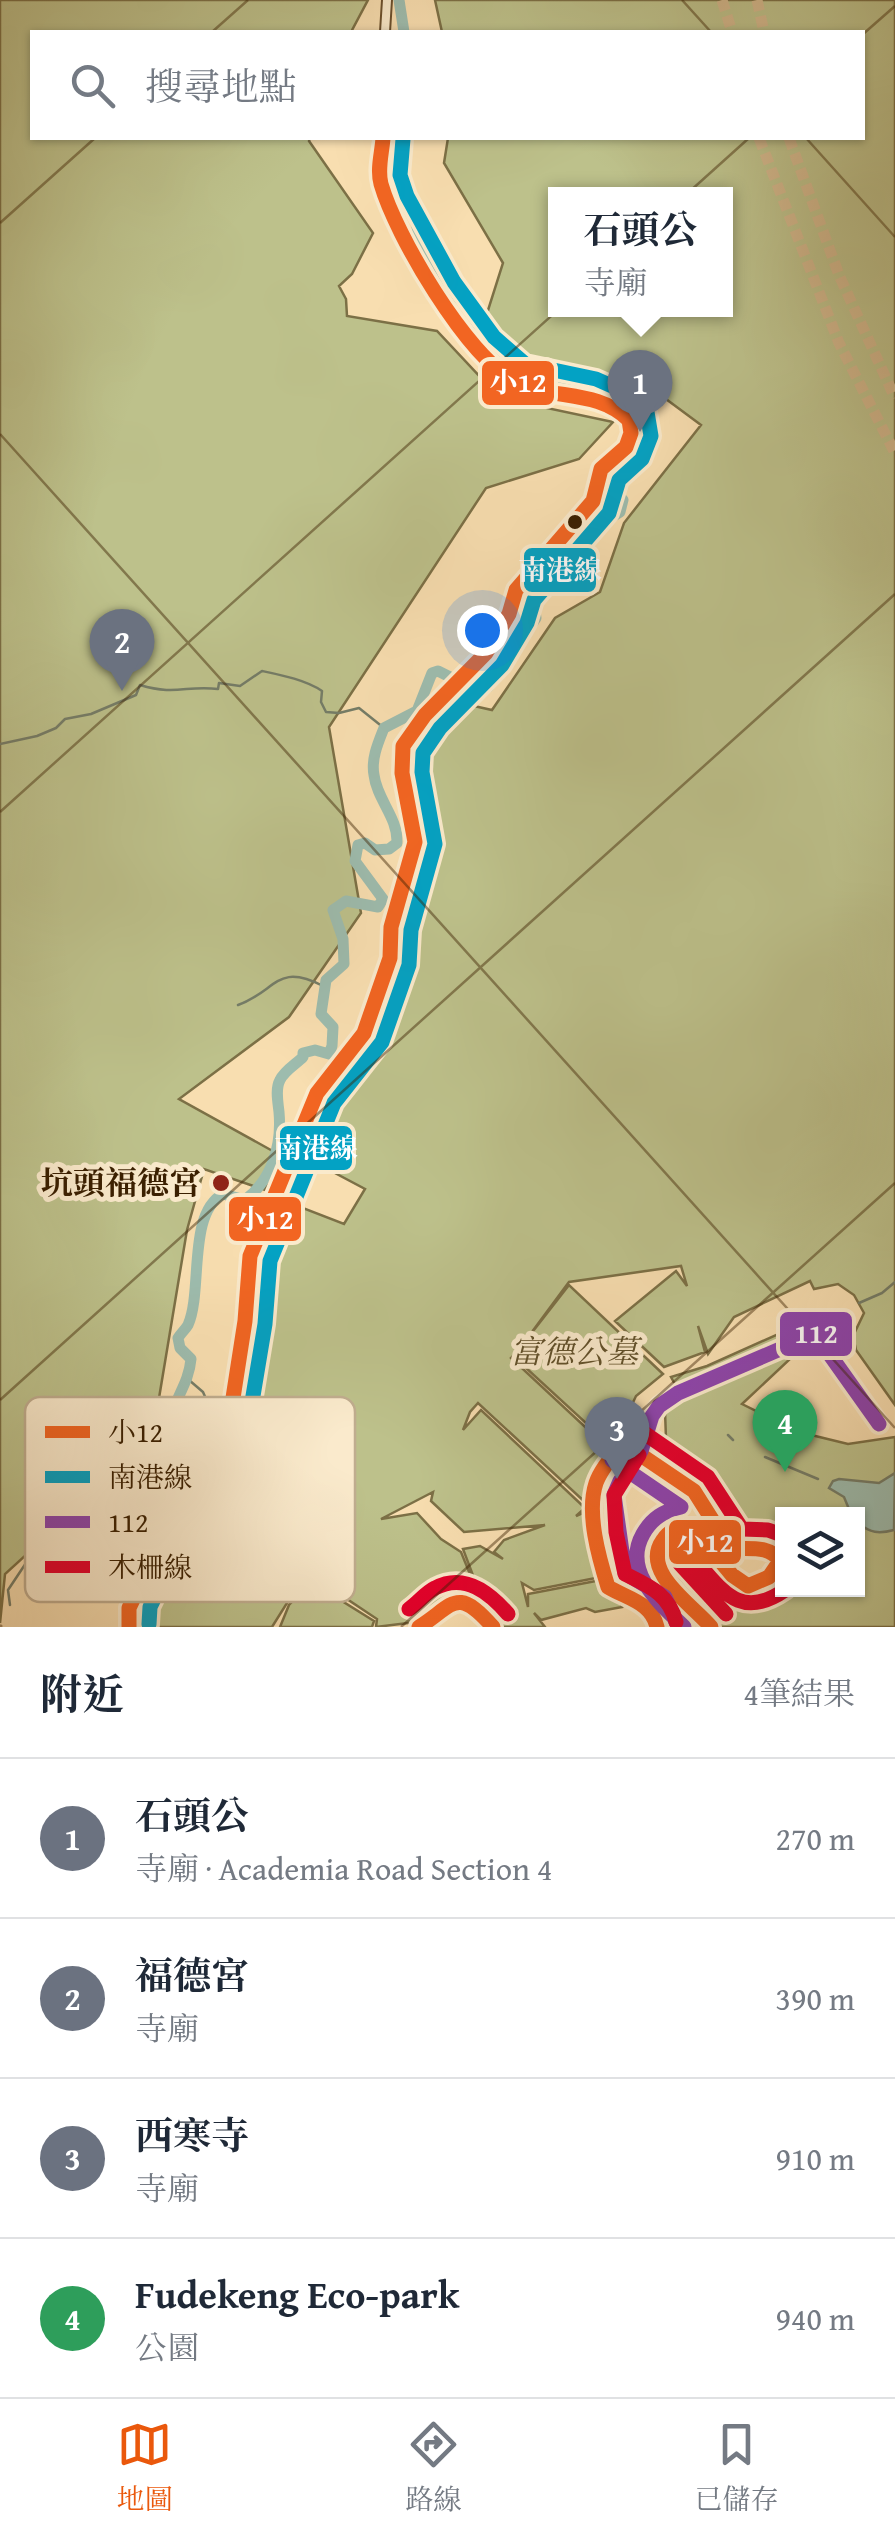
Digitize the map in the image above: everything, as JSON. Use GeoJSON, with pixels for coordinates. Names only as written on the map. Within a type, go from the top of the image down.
{"type":"FeatureCollection","features":[{"type":"Feature","properties":{"kind":"street"},"geometry":{"type":"LineString","coordinates":[[385,30],[388,0]]}},
{"type":"Feature","properties":{"kind":"street"},"geometry":{"type":"LineString","coordinates":[[233,1397],[250,1256],[317,1092],[364,1033],[390,958],[391,927],[415,842],[402,772],[403,746],[425,714],[486,653],[509,614],[516,590],[593,501],[602,469],[626,447],[631,434],[630,420],[610,405],[516,382],[488,364],[431,284],[388,210],[379,176],[384,140]]}},
{"type":"Feature","properties":{"kind":"street"},"geometry":{"type":"LineString","coordinates":[[657,1627],[656,1616],[646,1606],[616,1592],[605,1578],[594,1493],[599,1478],[623,1443],[694,1491],[708,1508],[727,1546],[770,1551],[776,1556],[775,1572],[760,1584],[748,1586],[732,1575],[692,1527],[678,1528],[662,1540],[656,1553],[660,1571],[711,1627]]}},
{"type":"Feature","properties":{"kind":"street"},"geometry":{"type":"LineString","coordinates":[[128,1627],[131,1602]]}},
{"type":"Feature","properties":{"kind":"street"},"geometry":{"type":"LineString","coordinates":[[418,1627],[443,1606],[456,1602],[476,1608],[493,1627]]}},
{"type":"Feature","properties":{"kind":"green space"},"geometry":{"type":"Polygon","coordinates":[[[0,0],[368,0],[352,30],[30,30],[30,140],[309,140],[373,233],[352,274],[339,286],[346,299],[347,316],[437,331],[500,398],[613,422],[579,459],[486,488],[329,727],[361,913],[289,1017],[179,1099],[278,1154],[265,1190],[204,1169],[187,1230],[159,1397],[25,1397],[25,1556],[5,1574],[0,1623],[0,0]]]}},
{"type":"Feature","properties":{"kind":"green space","name":"富德公墓"},"geometry":{"type":"Polygon","coordinates":[[[435,0],[895,0],[895,1405],[856,1350],[853,1336],[864,1313],[854,1295],[838,1284],[814,1289],[810,1281],[734,1317],[708,1354],[698,1326],[705,1352],[664,1367],[615,1321],[676,1271],[687,1286],[681,1266],[569,1282],[523,1344],[569,1285],[663,1374],[636,1396],[612,1447],[511,1358],[611,1451],[588,1487],[587,1504],[478,1403],[470,1412],[463,1430],[481,1410],[585,1508],[576,1516],[587,1511],[601,1577],[534,1590],[522,1583],[528,1607],[528,1594],[601,1580],[604,1590],[619,1600],[622,1607],[595,1612],[586,1608],[541,1620],[534,1613],[545,1627],[500,1627],[486,1610],[463,1549],[480,1546],[503,1559],[494,1552],[504,1540],[545,1525],[464,1532],[431,1501],[433,1492],[381,1519],[417,1513],[441,1539],[461,1552],[482,1604],[448,1596],[416,1622],[376,1627],[377,1619],[352,1602],[355,1602],[355,1397],[234,1397],[270,1236],[285,1201],[344,1224],[365,1189],[299,1154],[319,1098],[368,1037],[397,959],[423,842],[409,745],[452,701],[492,710],[555,618],[600,592],[624,523],[701,425],[647,385],[509,363],[483,326],[503,263],[444,163],[448,140],[865,140],[865,30],[442,30],[435,0]]]}},
{"type":"Feature","properties":{"kind":"green space"},"geometry":{"type":"Polygon","coordinates":[[[832,1310],[839,1313],[742,1404],[799,1432],[848,1444],[895,1437],[895,1627],[715,1627],[662,1566],[662,1552],[674,1534],[694,1533],[738,1586],[762,1586],[775,1577],[775,1597],[865,1597],[865,1507],[775,1507],[775,1555],[729,1542],[709,1502],[667,1466],[665,1411],[678,1390],[671,1377],[707,1366],[832,1310]]]}},
{"type":"Feature","properties":{"kind":"green space"},"geometry":{"type":"Polygon","coordinates":[[[137,1602],[288,1602],[272,1627],[137,1627],[137,1602]]]}},
{"type":"Feature","properties":{"kind":"green space"},"geometry":{"type":"Polygon","coordinates":[[[344,1602],[374,1621],[372,1627],[280,1627],[289,1605],[344,1602]]]}},
{"type":"Feature","properties":{"kind":"shaded area"},"geometry":{"type":"Polygon","coordinates":[[[895,1473],[894,1530],[875,1532],[865,1527],[865,1507],[848,1507],[844,1497],[829,1488],[839,1479],[879,1483],[895,1473]]]}},
{"type":"Feature","properties":{"kind":"shaded area"},"geometry":{"type":"Polygon","coordinates":[[[682,1545],[691,1549],[728,1595],[720,1607],[705,1605],[700,1594],[695,1594],[679,1578],[673,1560],[682,1545]]]}},
{"type":"Feature","properties":{"kind":"waterway"},"geometry":{"type":"LineString","coordinates":[[399,0],[404,30]]}},
{"type":"Feature","properties":{"kind":"waterway"},"geometry":{"type":"LineString","coordinates":[[179,1397],[191,1359],[180,1348],[178,1338],[192,1311],[204,1218],[223,1194],[245,1200],[262,1182],[277,1149],[280,1080],[303,1053],[315,1050],[329,1054],[333,1027],[321,1014],[326,980],[344,964],[343,939],[333,910],[346,901],[378,907],[383,899],[355,861],[358,845],[365,843],[375,850],[389,849],[397,843],[373,769],[384,728],[417,711],[432,673],[438,671],[456,680],[488,687],[536,618],[532,588],[536,580],[581,536],[620,512],[623,500],[607,484],[609,472],[646,442],[648,419],[633,400],[595,388],[509,372],[498,362],[469,309],[448,287],[422,248],[414,215],[390,181],[390,161],[399,140]]}},
{"type":"Feature","properties":{"kind":"waterway"},"geometry":{"type":"LineString","coordinates":[[633,400],[648,367],[659,361]]}},
{"type":"Feature","properties":{"kind":"waterway"},"geometry":{"type":"LineString","coordinates":[[0,744],[37,736],[56,728],[65,719],[91,714],[136,695],[140,685],[163,690],[218,689],[219,683],[240,686],[262,671],[322,691],[321,702],[326,712],[359,708],[384,728]]}},
{"type":"Feature","properties":{"kind":"waterway"},"geometry":{"type":"LineString","coordinates":[[238,1005],[286,978],[307,979],[323,986]]}},
{"type":"Feature","properties":{"kind":"waterway"},"geometry":{"type":"LineString","coordinates":[[859,1303],[895,1282]]}},
{"type":"Feature","properties":{"kind":"waterway"},"geometry":{"type":"LineString","coordinates":[[189,1380],[205,1397]]}},
{"type":"Feature","properties":{"kind":"waterway"},"geometry":{"type":"LineString","coordinates":[[728,1435],[733,1440]]}},
{"type":"Feature","properties":{"kind":"waterway"},"geometry":{"type":"LineString","coordinates":[[765,1457],[818,1479]]}},
{"type":"Feature","properties":{"kind":"waterway"},"geometry":{"type":"LineString","coordinates":[[10,1605],[8,1590],[25,1564]]}},
{"type":"Feature","properties":{"kind":"waterway"},"geometry":{"type":"LineString","coordinates":[[713,1609],[718,1622]]}},
{"type":"Feature","properties":{"kind":"tunnel"},"geometry":{"type":"LineString","coordinates":[[722,0],[731,30]]}},
{"type":"Feature","properties":{"kind":"tunnel"},"geometry":{"type":"LineString","coordinates":[[757,0],[764,30]]}},
{"type":"Feature","properties":{"kind":"tunnel"},"geometry":{"type":"LineString","coordinates":[[760,140],[839,343],[895,453]]}},
{"type":"Feature","properties":{"kind":"tunnel"},"geometry":{"type":"LineString","coordinates":[[790,140],[839,275],[895,398]]}},
{"type":"Feature","properties":{"kind":"transit line","name":"小12"},"geometry":{"type":"LineString","coordinates":[[233,1397],[250,1256],[317,1093],[364,1033],[390,958],[391,927],[415,842],[402,773],[403,746],[425,715],[486,653],[509,614],[516,590],[593,501],[601,469],[626,447],[631,433],[629,420],[616,410],[514,381],[475,347],[435,292],[401,233],[380,178],[383,140]]}},
{"type":"Feature","properties":{"kind":"transit line","name":"南港線"},"geometry":{"type":"LineString","coordinates":[[253,1397],[270,1261],[334,1103],[382,1042],[409,965],[411,930],[435,844],[422,772],[423,753],[440,728],[502,665],[527,623],[534,600],[609,513],[619,480],[642,459],[651,436],[647,412],[630,394],[596,379],[525,364],[494,337],[454,282],[407,196],[400,175],[403,140]]}},
{"type":"Feature","properties":{"kind":"transit line","name":"112"},"geometry":{"type":"LineString","coordinates":[[676,1622],[665,1597],[625,1573],[614,1495],[641,1451],[659,1406],[678,1393],[829,1328],[830,1355],[879,1424]]}},
{"type":"Feature","properties":{"kind":"transit line","name":"木柵線"},"geometry":{"type":"LineString","coordinates":[[634,1426],[708,1477],[742,1529],[775,1532]]}},
{"type":"Feature","properties":{"kind":"transit line","name":"小12"},"geometry":{"type":"LineString","coordinates":[[623,1443],[694,1491],[730,1548],[764,1550],[780,1561],[769,1577],[748,1586],[732,1575],[692,1527],[669,1533],[658,1552],[663,1576],[711,1627]]}},
{"type":"Feature","properties":{"kind":"transit line","name":"小12"},"geometry":{"type":"LineString","coordinates":[[623,1443],[596,1483],[592,1508],[595,1535],[608,1587],[638,1602],[650,1612],[657,1627]]}},
{"type":"Feature","properties":{"kind":"transit line","name":"木柵線"},"geometry":{"type":"LineString","coordinates":[[639,1455],[614,1495],[616,1532],[625,1574],[663,1598],[676,1622]]}},
{"type":"Feature","properties":{"kind":"transit line","name":"112"},"geometry":{"type":"LineString","coordinates":[[612,1460],[681,1507],[650,1524],[638,1548],[637,1561],[646,1585],[684,1627]]}},
{"type":"Feature","properties":{"kind":"transit line","name":"木柵線"},"geometry":{"type":"LineString","coordinates":[[726,1614],[680,1564],[677,1555],[682,1548],[715,1583],[738,1600],[751,1603],[775,1595]]}},
{"type":"Feature","properties":{"kind":"transit line","name":"木柵線"},"geometry":{"type":"LineString","coordinates":[[409,1609],[435,1588],[457,1582],[485,1592],[508,1614]]}},
{"type":"Feature","properties":{"kind":"transit line","name":"小12"},"geometry":{"type":"LineString","coordinates":[[129,1627],[132,1602]]}},
{"type":"Feature","properties":{"kind":"transit line","name":"南港線"},"geometry":{"type":"LineString","coordinates":[[149,1624],[152,1602]]}},
{"type":"Feature","properties":{"kind":"transit line","name":"小12"},"geometry":{"type":"LineString","coordinates":[[419,1627],[455,1603],[471,1606],[493,1627]]}},
{"type":"Feature","properties":{"kind":"place","name":"石頭公"},"geometry":{"type":"Point","coordinates":[640,432]}},
{"type":"Feature","properties":{"kind":"place","name":"福德宮"},"geometry":{"type":"Point","coordinates":[122,691]}},
{"type":"Feature","properties":{"kind":"place","name":"坑頭福德宮"},"geometry":{"type":"Point","coordinates":[221,1183]}},
{"type":"Feature","properties":{"kind":"place","name":"Fudekeng Eco-park"},"geometry":{"type":"Point","coordinates":[785,1472]}},
{"type":"Feature","properties":{"kind":"place","name":"西寒寺"},"geometry":{"type":"Point","coordinates":[617,1479]}}]}
